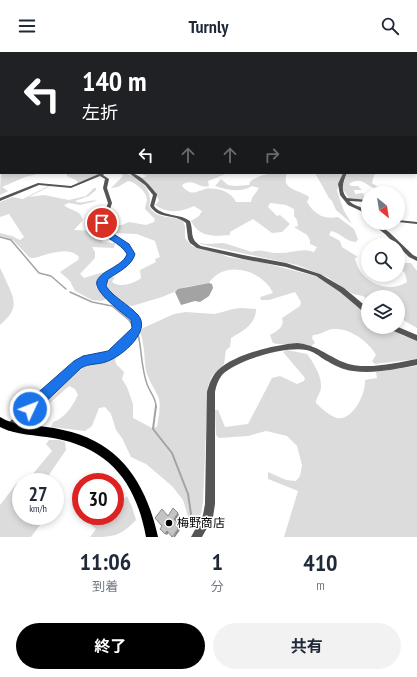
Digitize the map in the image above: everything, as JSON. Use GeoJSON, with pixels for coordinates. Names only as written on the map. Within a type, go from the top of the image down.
{"type":"FeatureCollection","features":[{"type":"Feature","properties":{"kind":"main road"},"geometry":{"type":"LineString","coordinates":[[0,422],[10,427],[76,438],[110,455],[124,468],[135,486],[145,508],[152,537]]}},
{"type":"Feature","properties":{"kind":"street"},"geometry":{"type":"LineString","coordinates":[[0,200],[39,184],[71,187],[102,174],[107,179],[105,188],[110,202],[101,228],[126,246],[131,254],[130,259],[123,265],[104,277],[101,286],[106,294],[137,322],[135,333],[112,354],[105,358],[83,361],[10,427]]}},
{"type":"Feature","properties":{"kind":"street"},"geometry":{"type":"LineString","coordinates":[[133,174],[146,184],[155,195],[152,206],[155,210],[161,214],[186,219],[189,224],[190,237],[193,244],[199,247],[286,265],[318,275],[342,290],[361,306]]}},
{"type":"Feature","properties":{"kind":"street"},"geometry":{"type":"LineString","coordinates":[[345,174],[340,188],[345,199],[350,204],[361,209]]}},
{"type":"Feature","properties":{"kind":"street"},"geometry":{"type":"LineString","coordinates":[[345,199],[361,200]]}},
{"type":"Feature","properties":{"kind":"street"},"geometry":{"type":"LineString","coordinates":[[405,222],[417,223]]}},
{"type":"Feature","properties":{"kind":"street"},"geometry":{"type":"LineString","coordinates":[[383,230],[411,256],[417,259],[417,266]]}},
{"type":"Feature","properties":{"kind":"street"},"geometry":{"type":"LineString","coordinates":[[405,333],[417,338]]}},
{"type":"Feature","properties":{"kind":"street"},"geometry":{"type":"LineString","coordinates":[[196,537],[208,517],[210,504],[211,392],[217,377],[226,368],[268,351],[293,346],[311,349],[331,361],[352,368],[371,369],[417,362]]}},
{"type":"Feature","properties":{"kind":"shaded area"},"geometry":{"type":"Polygon","coordinates":[[[1,174],[37,174],[25,177],[2,187],[8,191],[0,195],[1,174]]]}},
{"type":"Feature","properties":{"kind":"shaded area"},"geometry":{"type":"Polygon","coordinates":[[[67,174],[100,174],[78,183],[76,180],[67,176],[67,174]]]}},
{"type":"Feature","properties":{"kind":"shaded area"},"geometry":{"type":"Polygon","coordinates":[[[122,174],[127,174],[138,179],[147,189],[150,200],[149,206],[152,210],[160,215],[183,221],[185,226],[185,238],[192,246],[216,252],[228,257],[261,262],[315,276],[337,288],[361,308],[361,334],[400,334],[417,339],[417,359],[375,364],[372,361],[376,355],[369,345],[352,333],[340,329],[331,329],[313,335],[312,338],[315,343],[311,346],[304,344],[273,343],[270,335],[281,326],[283,321],[282,318],[300,306],[301,302],[295,292],[269,300],[261,300],[260,297],[273,293],[261,278],[243,270],[224,271],[209,283],[186,287],[162,297],[132,306],[124,304],[115,298],[109,290],[106,281],[111,277],[115,277],[112,282],[118,285],[134,282],[141,278],[140,270],[156,262],[155,259],[160,257],[155,241],[137,234],[112,233],[104,227],[122,225],[129,222],[146,225],[154,222],[155,219],[145,209],[147,200],[146,196],[137,185],[128,181],[118,187],[111,188],[123,176],[122,174]]]}},
{"type":"Feature","properties":{"kind":"shaded area"},"geometry":{"type":"Polygon","coordinates":[[[142,174],[226,174],[208,181],[209,186],[202,186],[190,182],[182,185],[189,192],[196,192],[205,189],[218,189],[231,195],[236,202],[251,202],[259,188],[252,186],[243,190],[234,190],[215,186],[221,179],[228,185],[249,185],[254,179],[263,175],[287,174],[286,182],[288,185],[294,190],[308,196],[309,198],[307,202],[316,213],[328,218],[338,217],[354,229],[358,239],[356,242],[349,241],[331,231],[329,235],[340,241],[342,247],[358,257],[355,258],[361,271],[361,282],[372,282],[375,284],[391,287],[399,286],[407,282],[405,263],[411,263],[417,271],[417,328],[405,321],[405,290],[361,290],[361,296],[353,294],[327,277],[297,265],[200,244],[224,243],[252,252],[261,251],[282,253],[305,250],[314,252],[317,247],[310,244],[310,240],[307,235],[294,227],[298,226],[297,220],[294,216],[294,209],[286,205],[270,203],[268,207],[277,216],[280,215],[290,224],[282,232],[272,233],[253,219],[230,232],[230,235],[208,235],[198,230],[191,221],[199,216],[202,211],[194,206],[180,211],[169,211],[160,208],[155,205],[159,201],[155,191],[141,178],[147,176],[142,174]]]}},
{"type":"Feature","properties":{"kind":"shaded area"},"geometry":{"type":"Polygon","coordinates":[[[316,174],[343,174],[337,191],[344,211],[352,224],[336,210],[316,174]]]}},
{"type":"Feature","properties":{"kind":"shaded area"},"geometry":{"type":"Polygon","coordinates":[[[347,174],[376,174],[374,175],[372,183],[376,186],[369,186],[358,181],[354,181],[349,184],[351,186],[358,186],[361,189],[354,190],[355,194],[361,193],[361,199],[349,198],[342,188],[347,174]]]}},
{"type":"Feature","properties":{"kind":"shaded area"},"geometry":{"type":"Polygon","coordinates":[[[50,186],[29,197],[44,195],[69,200],[86,196],[94,188],[96,188],[96,190],[89,196],[75,201],[97,201],[80,205],[69,203],[64,205],[82,216],[83,220],[74,230],[97,231],[102,235],[101,240],[103,242],[115,243],[114,248],[92,247],[95,252],[95,258],[80,274],[84,278],[107,271],[100,278],[96,287],[107,299],[101,301],[92,300],[75,291],[70,281],[60,272],[78,260],[79,257],[74,253],[63,251],[30,258],[13,240],[0,236],[0,233],[20,240],[24,237],[9,214],[0,217],[0,202],[13,197],[23,199],[50,186]]]}},
{"type":"Feature","properties":{"kind":"shaded area"},"geometry":{"type":"Polygon","coordinates":[[[0,268],[14,302],[9,316],[0,325],[0,268]]]}},
{"type":"Feature","properties":{"kind":"shaded area"},"geometry":{"type":"Polygon","coordinates":[[[209,283],[212,284],[213,288],[209,296],[200,302],[195,301],[181,305],[175,292],[178,289],[209,283]]]}},
{"type":"Feature","properties":{"kind":"shaded area"},"geometry":{"type":"Polygon","coordinates":[[[241,308],[256,309],[254,319],[240,333],[231,338],[230,347],[226,350],[224,364],[212,376],[208,386],[203,502],[201,514],[193,521],[189,520],[183,500],[172,486],[146,464],[131,457],[122,438],[116,430],[111,414],[105,407],[99,408],[92,426],[85,431],[51,427],[53,422],[68,412],[78,395],[75,389],[69,386],[32,419],[39,423],[36,425],[24,422],[25,417],[86,364],[115,358],[116,364],[124,372],[122,379],[127,387],[133,404],[133,418],[152,428],[157,427],[160,403],[157,393],[146,371],[144,347],[140,332],[143,328],[174,314],[186,312],[215,314],[241,308]]]}},
{"type":"Feature","properties":{"kind":"shaded area"},"geometry":{"type":"Polygon","coordinates":[[[287,350],[307,354],[317,369],[321,383],[321,389],[316,403],[329,414],[337,418],[343,418],[353,411],[361,399],[365,380],[377,378],[376,372],[417,366],[417,537],[284,537],[298,491],[268,479],[268,472],[286,480],[296,481],[300,476],[302,465],[297,446],[287,436],[266,431],[248,436],[219,438],[216,435],[215,410],[218,410],[225,427],[248,424],[272,378],[280,376],[297,384],[304,381],[305,378],[283,352],[287,350]]]}},
{"type":"Feature","properties":{"kind":"shaded area"},"geometry":{"type":"Polygon","coordinates":[[[49,440],[59,440],[65,442],[66,450],[50,473],[34,473],[52,451],[46,444],[49,440]]]}},
{"type":"Feature","properties":{"kind":"shaded area"},"geometry":{"type":"Polygon","coordinates":[[[12,489],[12,525],[40,525],[31,537],[0,537],[0,505],[12,489]]]}},
{"type":"Feature","properties":{"kind":"shaded area"},"geometry":{"type":"Polygon","coordinates":[[[127,496],[136,520],[125,530],[115,535],[90,537],[96,529],[91,525],[124,525],[124,499],[127,496]]]}},
{"type":"Feature","properties":{"kind":"building","name":"梅野商店"},"geometry":{"type":"Polygon","coordinates":[[[173,508],[178,513],[174,519],[179,524],[177,527],[178,529],[172,537],[167,531],[165,534],[160,529],[162,526],[155,518],[162,509],[168,516],[173,508]]]}},
{"type":"Feature","properties":{"kind":"waterway"},"geometry":{"type":"LineString","coordinates":[[0,237],[11,240],[39,273],[51,276],[66,289]]}},
{"type":"Feature","properties":{"kind":"waterway"},"geometry":{"type":"LineString","coordinates":[[70,292],[92,302],[112,306],[129,320],[133,326]]}},
{"type":"Feature","properties":{"kind":"waterway"},"geometry":{"type":"LineString","coordinates":[[138,334],[145,378],[155,400],[156,407]]}},
{"type":"Feature","properties":{"kind":"waterway"},"geometry":{"type":"LineString","coordinates":[[156,407],[153,429],[172,453],[188,494],[191,514]]}},
{"type":"Feature","properties":{"kind":"place","name":"梅野商店"},"geometry":{"type":"Point","coordinates":[169,523]}},
{"type":"Feature","properties":{"kind":"route"},"geometry":{"type":"LineString","coordinates":[[30,409],[83,361],[105,358],[112,354],[135,333],[137,328],[138,325],[134,318],[106,294],[101,286],[104,277],[123,265],[130,259],[131,254],[131,251],[126,246],[103,231],[101,228],[102,223]]}}]}
